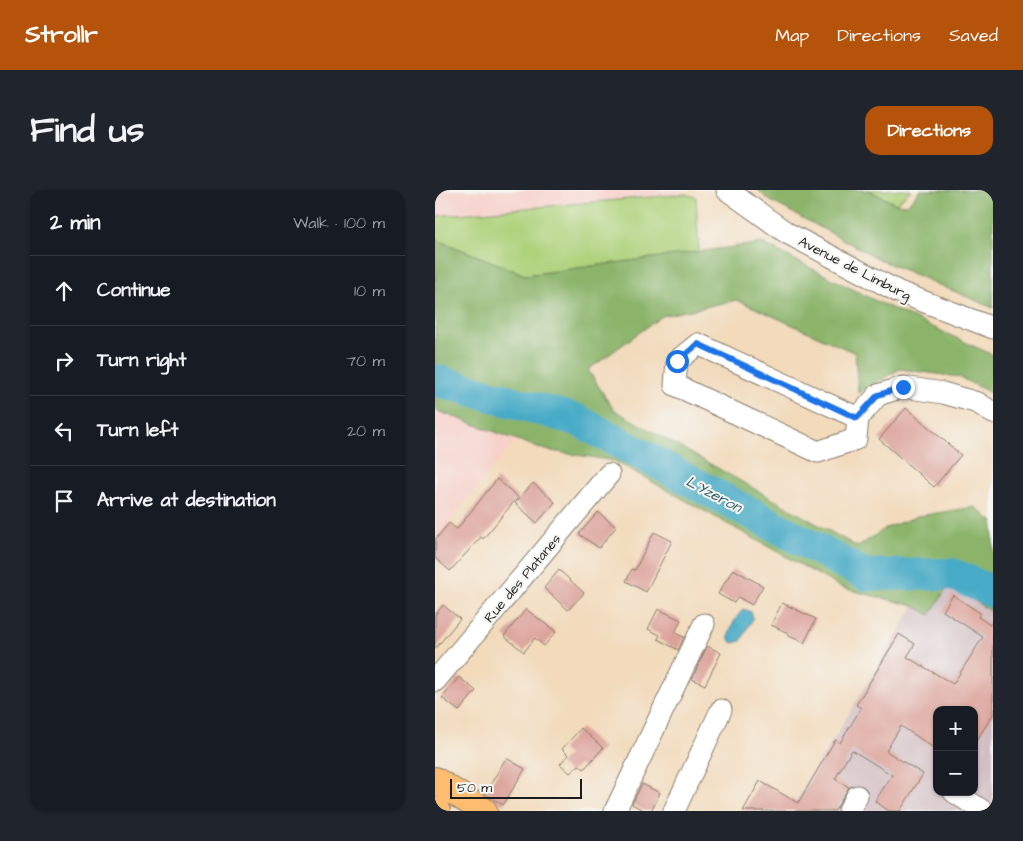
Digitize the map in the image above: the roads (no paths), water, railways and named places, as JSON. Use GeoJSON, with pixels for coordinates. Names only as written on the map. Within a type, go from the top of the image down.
{"type":"FeatureCollection","features":[{"type":"Feature","properties":{"kind":"main road"},"geometry":{"type":"LineString","coordinates":[[435,780],[484,811]]}},
{"type":"Feature","properties":{"kind":"street","name":"Avenue de Limburg"},"geometry":{"type":"LineString","coordinates":[[727,190],[787,233],[899,292],[993,328]]}},
{"type":"Feature","properties":{"kind":"street"},"geometry":{"type":"LineString","coordinates":[[857,418],[698,344],[677,361],[675,385],[818,452],[856,439],[857,418],[878,395],[903,387],[943,393],[977,403],[993,413]]}},
{"type":"Feature","properties":{"kind":"street","name":"Rue des Platanes"},"geometry":{"type":"LineString","coordinates":[[435,681],[609,474]]}},
{"type":"Feature","properties":{"kind":"street"},"geometry":{"type":"LineString","coordinates":[[615,811],[704,624]]}},
{"type":"Feature","properties":{"kind":"street"},"geometry":{"type":"LineString","coordinates":[[674,811],[721,710]]}},
{"type":"Feature","properties":{"kind":"street"},"geometry":{"type":"LineString","coordinates":[[960,796],[983,811]]}},
{"type":"Feature","properties":{"kind":"water"},"geometry":{"type":"Polygon","coordinates":[[[744,609],[751,612],[753,618],[741,641],[733,643],[729,639],[729,633],[744,609]]]}},
{"type":"Feature","properties":{"kind":"waterway","name":"L'Yzeron"},"geometry":{"type":"LineString","coordinates":[[435,380],[577,420],[866,575],[952,574],[993,592]]}}]}
